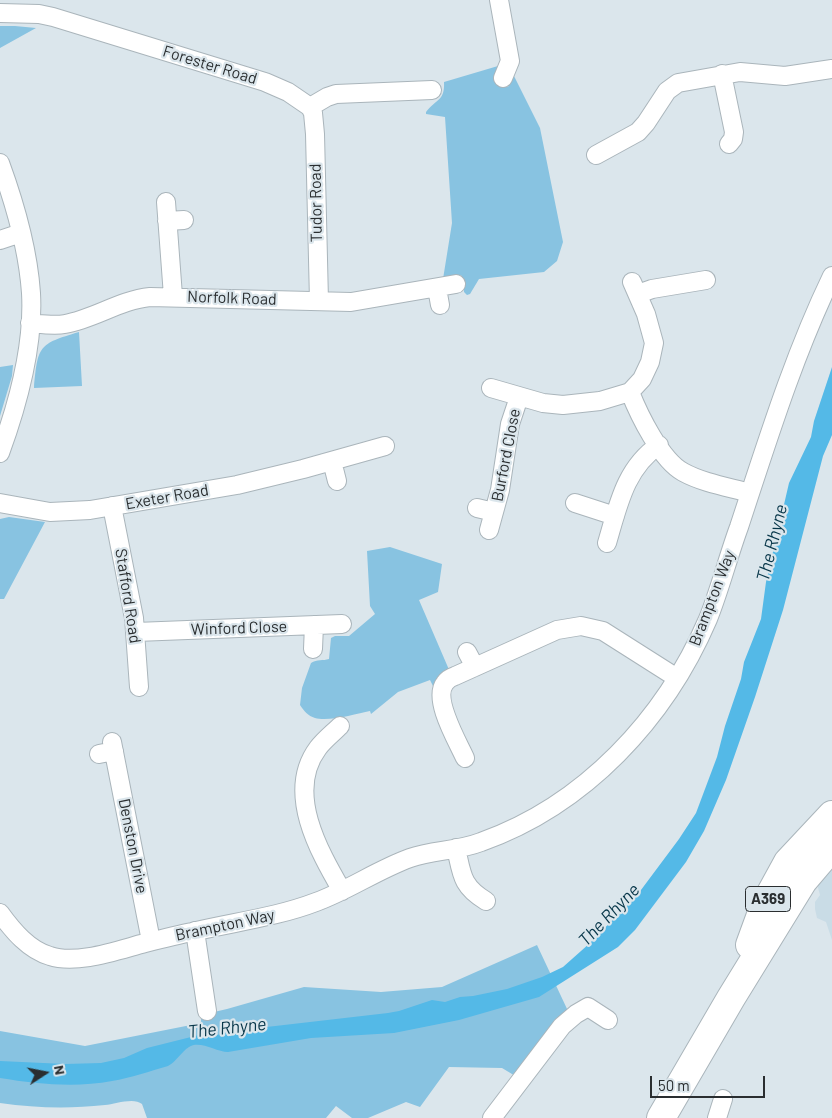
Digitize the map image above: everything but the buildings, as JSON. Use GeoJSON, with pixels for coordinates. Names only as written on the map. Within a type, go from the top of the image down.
{"type":"FeatureCollection","features":[{"type":"Feature","properties":{"kind":"main road","name":"A369"},"geometry":{"type":"LineString","coordinates":[[731,998],[765,904],[788,862],[832,815]]}},
{"type":"Feature","properties":{"kind":"main road","name":"A369"},"geometry":{"type":"LineString","coordinates":[[661,1118],[731,998],[803,881],[832,847]]}},
{"type":"Feature","properties":{"kind":"street"},"geometry":{"type":"LineString","coordinates":[[499,0],[512,71]]}},
{"type":"Feature","properties":{"kind":"street","name":"Forester Road"},"geometry":{"type":"LineString","coordinates":[[0,13],[46,15],[80,24],[265,82],[288,92],[310,106]]}},
{"type":"Feature","properties":{"kind":"street"},"geometry":{"type":"LineString","coordinates":[[596,155],[632,136],[641,129],[661,98],[673,85],[685,81],[740,72],[786,76],[832,69]]}},
{"type":"Feature","properties":{"kind":"street"},"geometry":{"type":"LineString","coordinates":[[722,74],[734,132],[733,139],[729,144]]}},
{"type":"Feature","properties":{"kind":"street"},"geometry":{"type":"LineString","coordinates":[[310,106],[336,94],[421,95]]}},
{"type":"Feature","properties":{"kind":"street","name":"Tudor Road"},"geometry":{"type":"LineString","coordinates":[[310,106],[314,123],[318,301]]}},
{"type":"Feature","properties":{"kind":"street"},"geometry":{"type":"LineString","coordinates":[[0,163],[21,233],[30,284],[30,323],[25,362],[15,406],[0,454]]}},
{"type":"Feature","properties":{"kind":"street"},"geometry":{"type":"LineString","coordinates":[[166,202],[176,221],[173,296]]}},
{"type":"Feature","properties":{"kind":"street"},"geometry":{"type":"LineString","coordinates":[[0,240],[21,233]]}},
{"type":"Feature","properties":{"kind":"street","name":"Brampton Way"},"geometry":{"type":"LineString","coordinates":[[0,914],[31,947],[44,954],[56,958],[94,956],[151,941],[301,908],[342,891],[406,859],[483,842],[521,825],[550,809],[578,789],[632,740],[657,709],[695,646],[709,616],[765,446],[808,328],[832,276]]}},
{"type":"Feature","properties":{"kind":"street"},"geometry":{"type":"LineString","coordinates":[[706,280],[652,289],[635,288],[651,328],[654,347],[650,362],[642,379],[630,392],[641,417],[671,462],[684,472],[750,493]]}},
{"type":"Feature","properties":{"kind":"street","name":"Norfolk Road"},"geometry":{"type":"LineString","coordinates":[[30,323],[65,324],[137,299],[173,296],[351,302],[439,297],[456,284]]}},
{"type":"Feature","properties":{"kind":"street","name":"Burford Close"},"geometry":{"type":"LineString","coordinates":[[491,388],[543,403],[568,405],[600,401],[630,392]]}},
{"type":"Feature","properties":{"kind":"street","name":"Burford Close"},"geometry":{"type":"LineString","coordinates":[[489,530],[500,490],[510,424],[519,397]]}},
{"type":"Feature","properties":{"kind":"street"},"geometry":{"type":"LineString","coordinates":[[607,543],[632,472],[640,461],[659,445]]}},
{"type":"Feature","properties":{"kind":"street","name":"Exeter Road"},"geometry":{"type":"LineString","coordinates":[[0,503],[61,512],[83,511],[237,485],[385,446]]}},
{"type":"Feature","properties":{"kind":"street"},"geometry":{"type":"LineString","coordinates":[[332,461],[337,481]]}},
{"type":"Feature","properties":{"kind":"street"},"geometry":{"type":"LineString","coordinates":[[575,503],[615,516]]}},
{"type":"Feature","properties":{"kind":"street","name":"Stafford Road"},"geometry":{"type":"LineString","coordinates":[[112,506],[136,632],[139,687]]}},
{"type":"Feature","properties":{"kind":"street","name":"Burford Close"},"geometry":{"type":"LineString","coordinates":[[477,508],[494,512]]}},
{"type":"Feature","properties":{"kind":"street","name":"Winford Close"},"geometry":{"type":"LineString","coordinates":[[136,632],[342,624]]}},
{"type":"Feature","properties":{"kind":"street"},"geometry":{"type":"LineString","coordinates":[[314,625],[314,649]]}},
{"type":"Feature","properties":{"kind":"street"},"geometry":{"type":"LineString","coordinates":[[465,758],[445,712],[442,693],[446,682],[471,659],[557,630],[581,626],[603,631],[677,678]]}},
{"type":"Feature","properties":{"kind":"street"},"geometry":{"type":"LineString","coordinates":[[340,726],[318,748],[307,772],[305,785],[306,808],[311,829],[322,855],[342,891]]}},
{"type":"Feature","properties":{"kind":"street","name":"Denston Drive"},"geometry":{"type":"LineString","coordinates":[[109,749],[151,941]]}},
{"type":"Feature","properties":{"kind":"street"},"geometry":{"type":"LineString","coordinates":[[456,848],[464,881],[474,899]]}},
{"type":"Feature","properties":{"kind":"street"},"geometry":{"type":"LineString","coordinates":[[195,931],[207,1011]]}},
{"type":"Feature","properties":{"kind":"street"},"geometry":{"type":"LineString","coordinates":[[492,1118],[568,1021],[588,1007],[608,1020]]}},
{"type":"Feature","properties":{"kind":"street"},"geometry":{"type":"LineString","coordinates":[[718,1118],[723,1099]]}},
{"type":"Feature","properties":{"kind":"shaded area"},"geometry":{"type":"Polygon","coordinates":[[[0,26],[15,26],[36,28],[0,48],[0,26]]]}},
{"type":"Feature","properties":{"kind":"shaded area"},"geometry":{"type":"Polygon","coordinates":[[[498,66],[499,85],[508,87],[514,76],[540,128],[563,242],[557,261],[544,272],[479,279],[470,294],[467,295],[464,292],[464,282],[461,275],[443,279],[452,223],[445,117],[426,114],[426,112],[443,93],[444,82],[498,66]]]}},
{"type":"Feature","properties":{"kind":"shaded area"},"geometry":{"type":"Polygon","coordinates":[[[79,332],[82,386],[34,388],[37,363],[43,349],[55,340],[79,332]]]}},
{"type":"Feature","properties":{"kind":"shaded area"},"geometry":{"type":"Polygon","coordinates":[[[13,365],[12,376],[0,416],[0,367],[13,365]]]}},
{"type":"Feature","properties":{"kind":"shaded area"},"geometry":{"type":"Polygon","coordinates":[[[832,367],[832,435],[823,456],[783,610],[726,780],[704,831],[686,862],[635,930],[618,947],[539,997],[459,1020],[394,1033],[311,1038],[228,1052],[193,1045],[168,1066],[126,1078],[98,1083],[56,1084],[0,1078],[0,1061],[65,1064],[101,1063],[124,1058],[147,1048],[207,1033],[217,1035],[232,1031],[388,1013],[432,1000],[445,1002],[460,997],[507,989],[542,977],[563,967],[590,943],[638,894],[696,813],[717,757],[741,679],[744,662],[761,619],[766,582],[789,483],[811,437],[814,421],[832,367]]]}},
{"type":"Feature","properties":{"kind":"shaded area"},"geometry":{"type":"Polygon","coordinates":[[[9,517],[45,522],[4,599],[0,599],[0,519],[9,517]]]}},
{"type":"Feature","properties":{"kind":"shaded area"},"geometry":{"type":"Polygon","coordinates":[[[390,547],[442,564],[438,592],[419,600],[450,672],[434,688],[430,680],[398,692],[371,714],[370,711],[334,718],[321,719],[313,717],[306,713],[300,705],[302,688],[311,663],[329,659],[331,638],[335,636],[349,636],[375,614],[370,606],[367,551],[390,547]]]}},
{"type":"Feature","properties":{"kind":"shaded area"},"geometry":{"type":"Polygon","coordinates":[[[832,858],[832,940],[826,922],[817,918],[815,902],[820,895],[817,884],[832,858]]]}},
{"type":"Feature","properties":{"kind":"shaded area"},"geometry":{"type":"Polygon","coordinates":[[[537,945],[568,1011],[517,1077],[502,1068],[449,1067],[420,1107],[406,1102],[368,1118],[352,1118],[336,1106],[326,1118],[147,1118],[142,1104],[134,1101],[65,1107],[39,1107],[0,1103],[0,1031],[85,1046],[201,1023],[201,1015],[304,987],[381,992],[442,987],[537,945]]]}},
{"type":"Feature","properties":{"kind":"water label","name":"The Rhyne"},"geometry":{"type":"Point","coordinates":[772,543]}},
{"type":"Feature","properties":{"kind":"water label","name":"The Rhyne"},"geometry":{"type":"Point","coordinates":[609,915]}},
{"type":"Feature","properties":{"kind":"water label","name":"The Rhyne"},"geometry":{"type":"Point","coordinates":[227,1028]}}]}
